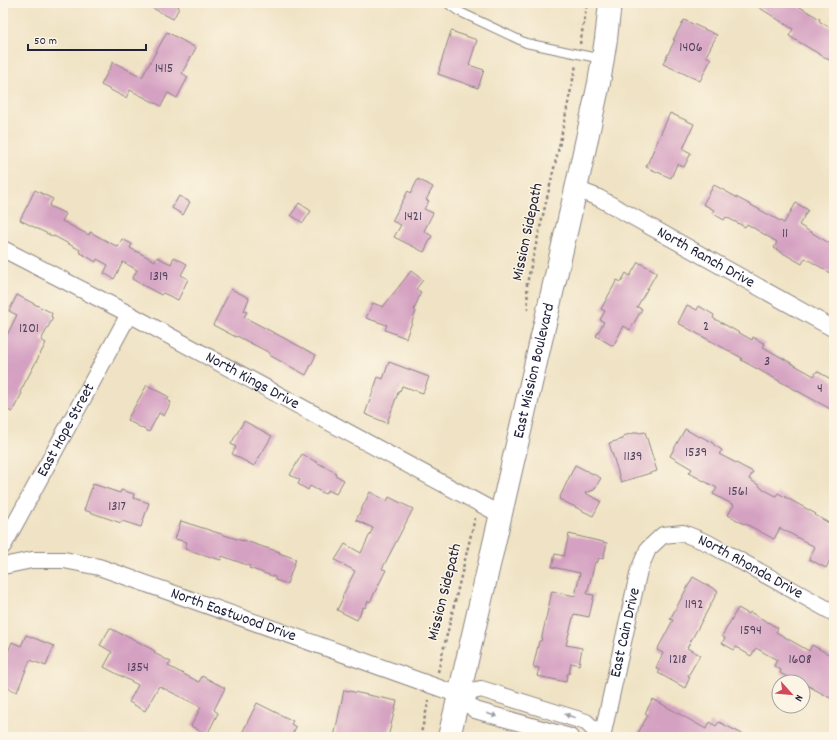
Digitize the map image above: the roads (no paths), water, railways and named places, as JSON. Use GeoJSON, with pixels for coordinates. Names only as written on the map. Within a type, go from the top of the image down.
{"type":"FeatureCollection","features":[{"type":"Feature","properties":{"kind":"main road","name":"East Mission Boulevard"},"geometry":{"type":"LineString","coordinates":[[449,737],[576,189],[603,59],[610,3]]}},
{"type":"Feature","properties":{"kind":"street","name":"North Ranch Drive"},"geometry":{"type":"LineString","coordinates":[[576,189],[599,198],[834,329]]}},
{"type":"Feature","properties":{"kind":"street","name":"North Kings Drive"},"geometry":{"type":"LineString","coordinates":[[3,249],[129,314],[501,515]]}},
{"type":"Feature","properties":{"kind":"street","name":"East Hope Street"},"geometry":{"type":"LineString","coordinates":[[3,546],[129,314]]}},
{"type":"Feature","properties":{"kind":"street","name":"North Rhonda Drive"},"geometry":{"type":"LineString","coordinates":[[663,535],[683,533],[708,544],[834,613]]}},
{"type":"Feature","properties":{"kind":"street","name":"East Cain Drive"},"geometry":{"type":"LineString","coordinates":[[602,737],[639,570],[648,549],[663,535]]}},
{"type":"Feature","properties":{"kind":"street","name":"North Eastwood Drive"},"geometry":{"type":"LineString","coordinates":[[3,566],[32,560],[64,560],[99,567],[459,695]]}},
{"type":"Feature","properties":{"kind":"street"},"geometry":{"type":"LineString","coordinates":[[459,695],[482,689],[586,722],[602,737]]}},
{"type":"Feature","properties":{"kind":"street"},"geometry":{"type":"LineString","coordinates":[[459,695],[475,710],[570,737]]}},
{"type":"Feature","properties":{"kind":"lane"},"geometry":{"type":"LineString","coordinates":[[447,3],[458,11],[526,43],[603,59]]}}]}
